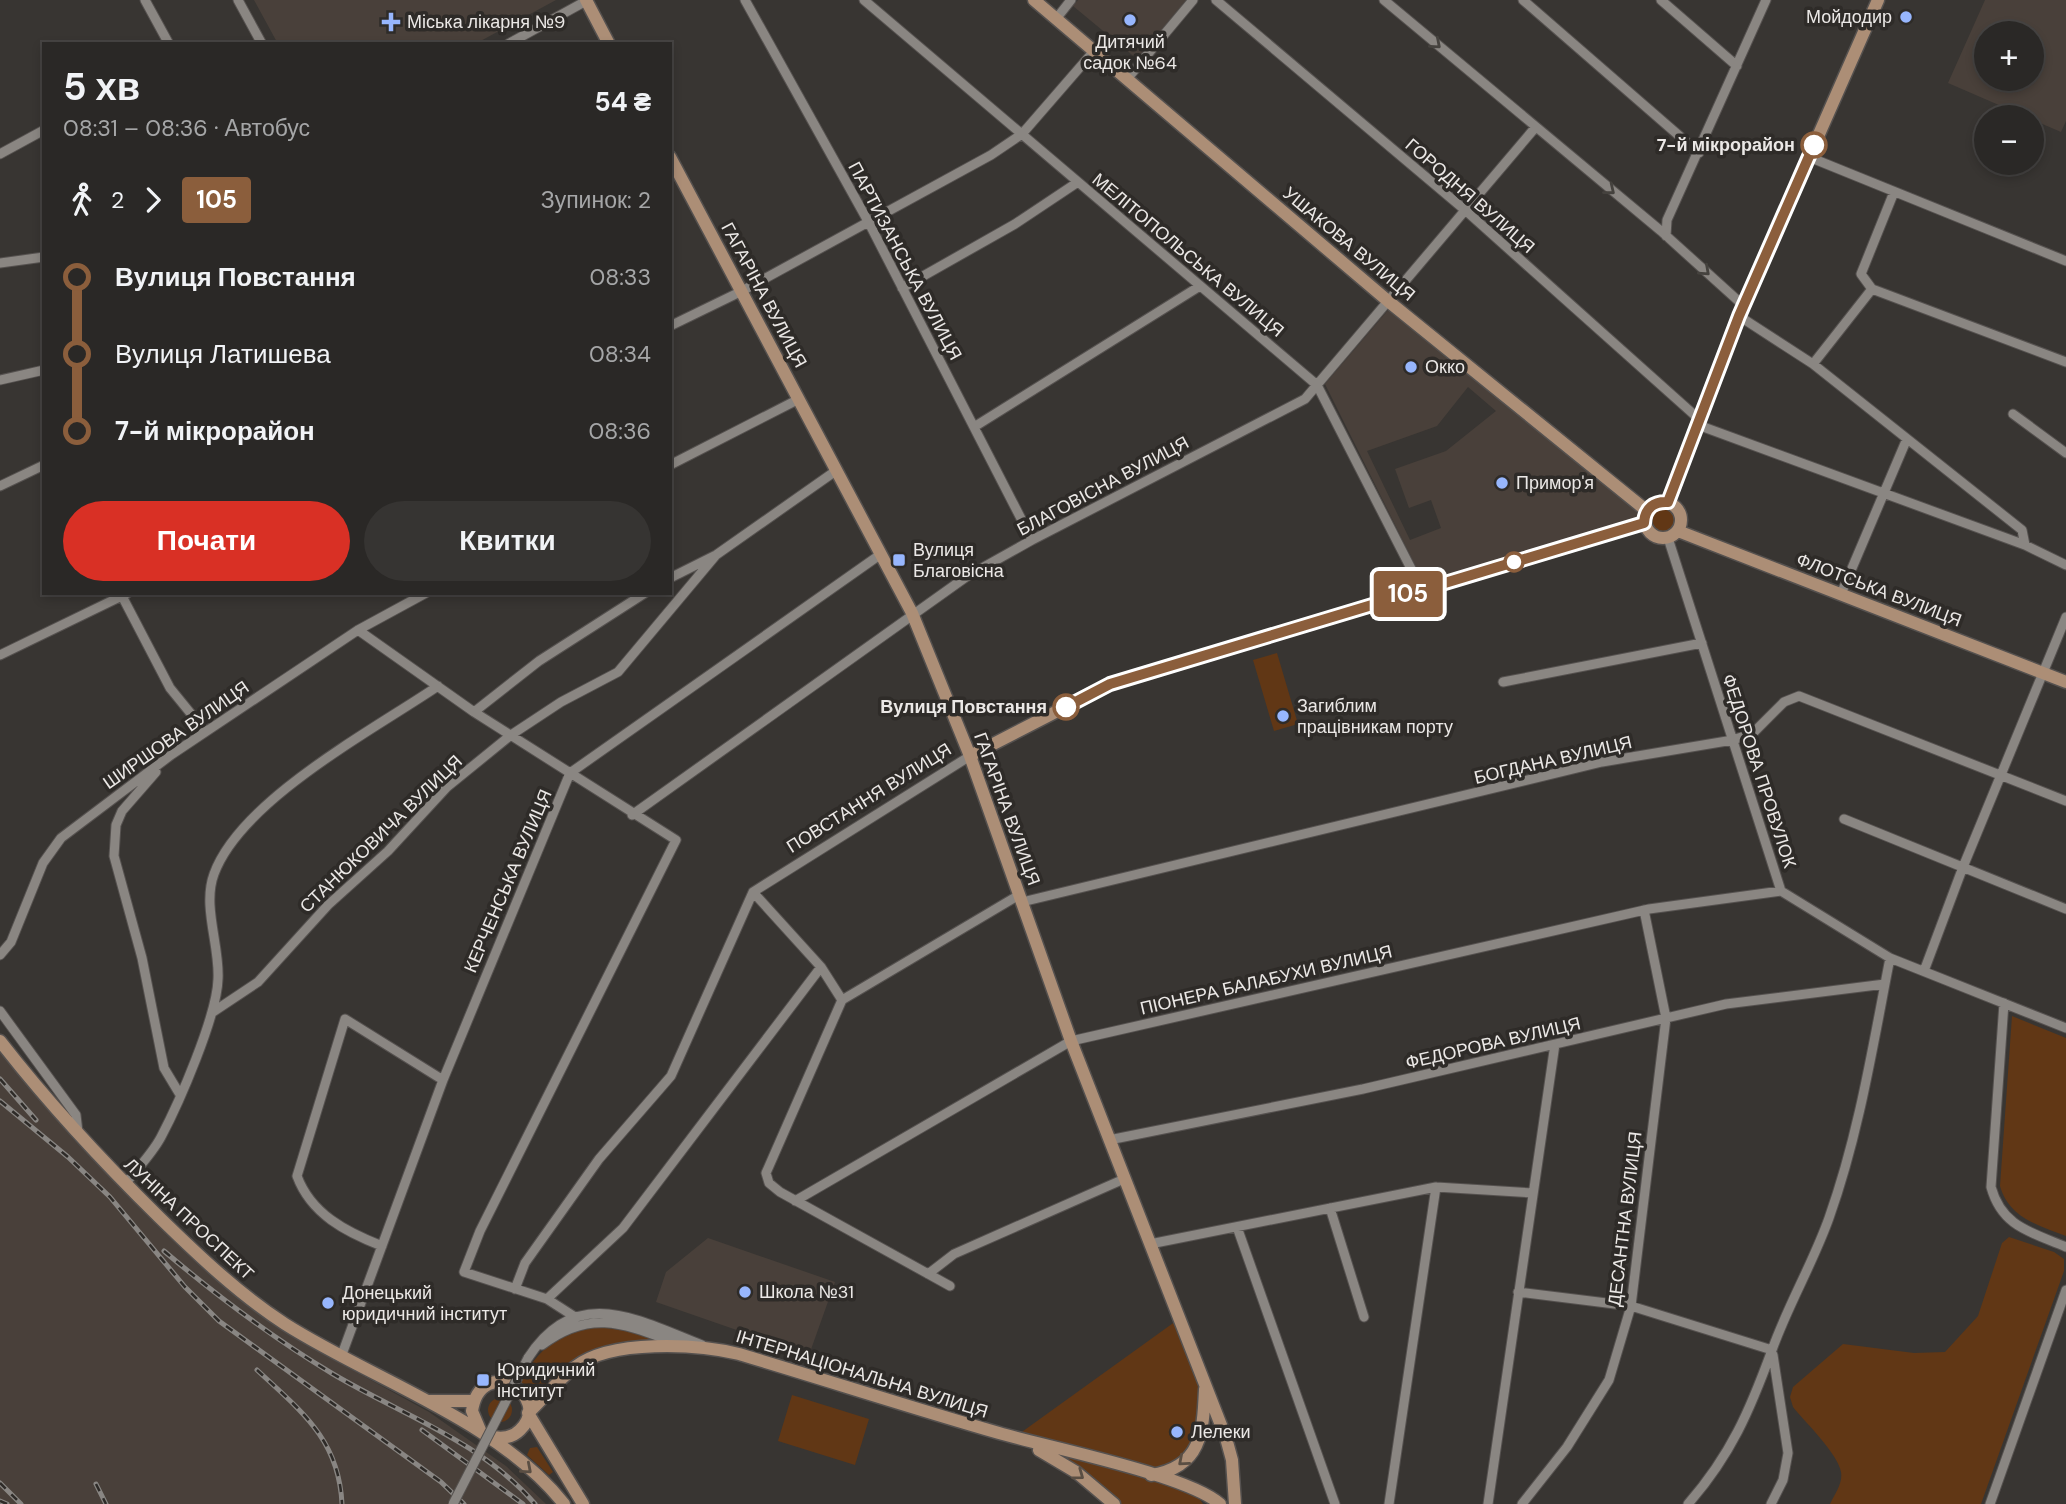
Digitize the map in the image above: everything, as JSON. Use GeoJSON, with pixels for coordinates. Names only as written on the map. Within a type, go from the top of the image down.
{"type":"FeatureCollection","features":[{"type":"Feature","properties":{"kind":"street"},"geometry":{"type":"LineString","coordinates":[[145,0],[168,42]]}},
{"type":"Feature","properties":{"kind":"street"},"geometry":{"type":"LineString","coordinates":[[238,0],[261,42]]}},
{"type":"Feature","properties":{"kind":"street","name":"ПАРТИЗАНСЬКА ВУЛИЦЯ"},"geometry":{"type":"LineString","coordinates":[[745,0],[869,223],[1032,540]]}},
{"type":"Feature","properties":{"kind":"street","name":"МЕЛІТОПОЛЬСЬКА ВУЛИЦЯ"},"geometry":{"type":"LineString","coordinates":[[864,0],[1317,385],[1422,590]]}},
{"type":"Feature","properties":{"kind":"street","name":"УШАКОВА ВУЛИЦЯ"},"geometry":{"type":"LineString","coordinates":[[1034,0],[1646,517]]}},
{"type":"Feature","properties":{"kind":"street"},"geometry":{"type":"LineString","coordinates":[[1056,19],[1071,0]]}},
{"type":"Feature","properties":{"kind":"street"},"geometry":{"type":"LineString","coordinates":[[1127,79],[1193,0]]}},
{"type":"Feature","properties":{"kind":"street","name":"ГОРОДНЯ ВУЛИЦЯ"},"geometry":{"type":"LineString","coordinates":[[1216,0],[1465,210],[1699,423]]}},
{"type":"Feature","properties":{"kind":"street"},"geometry":{"type":"LineString","coordinates":[[1384,0],[1534,129],[1666,236],[1741,311],[1813,364],[1906,441],[2022,530],[2025,545]]}},
{"type":"Feature","properties":{"kind":"street"},"geometry":{"type":"LineString","coordinates":[[1523,0],[1699,153]]}},
{"type":"Feature","properties":{"kind":"street"},"geometry":{"type":"LineString","coordinates":[[1661,0],[1737,66]]}},
{"type":"Feature","properties":{"kind":"street"},"geometry":{"type":"LineString","coordinates":[[1666,236],[1667,220],[1766,0]]}},
{"type":"Feature","properties":{"kind":"street"},"geometry":{"type":"LineString","coordinates":[[1668,502],[1741,311],[1878,0]]}},
{"type":"Feature","properties":{"kind":"street"},"geometry":{"type":"LineString","coordinates":[[512,42],[586,1],[608,42]]}},
{"type":"Feature","properties":{"kind":"street"},"geometry":{"type":"LineString","coordinates":[[672,325],[742,291],[957,175],[1022,134],[1094,51]]}},
{"type":"Feature","properties":{"kind":"street","name":"БЛАГОВІСНА ВУЛИЦЯ"},"geometry":{"type":"LineString","coordinates":[[632,815],[912,613],[966,578],[1032,540],[1305,399],[1534,129]]}},
{"type":"Feature","properties":{"kind":"street"},"geometry":{"type":"LineString","coordinates":[[0,154],[42,132]]}},
{"type":"Feature","properties":{"kind":"street"},"geometry":{"type":"LineString","coordinates":[[1809,157],[2066,261]]}},
{"type":"Feature","properties":{"kind":"street","name":"ГАГАРІНА ВУЛИЦЯ"},"geometry":{"type":"LineString","coordinates":[[672,161],[912,613],[970,756],[1071,1041],[1205,1382],[1229,1449],[1235,1504]]}},
{"type":"Feature","properties":{"kind":"street"},"geometry":{"type":"LineString","coordinates":[[902,288],[1015,223],[1078,182]]}},
{"type":"Feature","properties":{"kind":"street"},"geometry":{"type":"LineString","coordinates":[[1894,192],[1861,274],[1872,289],[2066,362]]}},
{"type":"Feature","properties":{"kind":"street"},"geometry":{"type":"LineString","coordinates":[[1653,225],[1667,220]]}},
{"type":"Feature","properties":{"kind":"street"},"geometry":{"type":"LineString","coordinates":[[0,263],[42,257]]}},
{"type":"Feature","properties":{"kind":"street"},"geometry":{"type":"LineString","coordinates":[[974,427],[1200,286]]}},
{"type":"Feature","properties":{"kind":"street"},"geometry":{"type":"LineString","coordinates":[[1813,364],[1872,289]]}},
{"type":"Feature","properties":{"kind":"street"},"geometry":{"type":"LineString","coordinates":[[0,380],[42,370]]}},
{"type":"Feature","properties":{"kind":"street"},"geometry":{"type":"LineString","coordinates":[[672,464],[799,399]]}},
{"type":"Feature","properties":{"kind":"street"},"geometry":{"type":"LineString","coordinates":[[2013,414],[2066,453]]}},
{"type":"Feature","properties":{"kind":"street"},"geometry":{"type":"LineString","coordinates":[[1699,423],[2025,545],[2066,565]]}},
{"type":"Feature","properties":{"kind":"street"},"geometry":{"type":"LineString","coordinates":[[1841,594],[1906,441]]}},
{"type":"Feature","properties":{"kind":"street"},"geometry":{"type":"LineString","coordinates":[[0,486],[42,466]]}},
{"type":"Feature","properties":{"kind":"street","name":"СТАНЮКОВИЧА ВУЛИЦЯ"},"geometry":{"type":"LineString","coordinates":[[672,577],[716,555],[837,470]]}},
{"type":"Feature","properties":{"kind":"street"},"geometry":{"type":"LineString","coordinates":[[1660,502],[1668,502],[1679,511],[1681,517],[1673,534],[1653,536],[1646,517],[1660,502]]}},
{"type":"Feature","properties":{"kind":"street","name":"ПОВСТАННЯ ВУЛИЦЯ"},"geometry":{"type":"LineString","coordinates":[[753,892],[970,756],[1110,684],[1422,590],[1646,517]]}},
{"type":"Feature","properties":{"kind":"street","name":"ФЛОТСЬКА ВУЛИЦЯ"},"geometry":{"type":"LineString","coordinates":[[1673,534],[1841,594],[2066,682]]}},
{"type":"Feature","properties":{"kind":"street","name":"ФЕДОРОВА ПРОВУЛОК"},"geometry":{"type":"LineString","coordinates":[[1673,534],[1702,643],[1781,891],[1890,958]]}},
{"type":"Feature","properties":{"kind":"street","name":"КЕРЧЕНСЬКА ВУЛИЦЯ"},"geometry":{"type":"LineString","coordinates":[[341,1357],[443,1080],[570,773],[881,554]]}},
{"type":"Feature","properties":{"kind":"street","name":"СТАНЮКОВИЧА ВУЛИЦЯ"},"geometry":{"type":"LineString","coordinates":[[213,1012],[258,982],[328,905],[388,851],[447,787],[511,735],[561,702],[618,671],[716,555]]}},
{"type":"Feature","properties":{"kind":"street"},"geometry":{"type":"LineString","coordinates":[[0,655],[125,595],[170,688],[205,732]]}},
{"type":"Feature","properties":{"kind":"street","name":"ШИРШОВА ВУЛИЦЯ"},"geometry":{"type":"LineString","coordinates":[[1,954],[11,942],[50,849],[171,755],[358,630],[422,595]]}},
{"type":"Feature","properties":{"kind":"street"},"geometry":{"type":"LineString","coordinates":[[474,712],[539,661],[642,595]]}},
{"type":"Feature","properties":{"kind":"street"},"geometry":{"type":"LineString","coordinates":[[1924,971],[1963,867],[2066,617]]}},
{"type":"Feature","properties":{"kind":"street"},"geometry":{"type":"LineString","coordinates":[[358,630],[474,712],[632,815],[676,840],[480,1231],[464,1272],[547,1299],[575,1317]]}},
{"type":"Feature","properties":{"kind":"street"},"geometry":{"type":"LineString","coordinates":[[1503,682],[1702,643]]}},
{"type":"Feature","properties":{"kind":"street"},"geometry":{"type":"LineString","coordinates":[[125,1184],[160,1139],[213,1012],[218,981],[211,888],[219,863],[246,825],[275,796],[438,686]]}},
{"type":"Feature","properties":{"kind":"street","name":"БОГДАНА ВУЛИЦЯ"},"geometry":{"type":"LineString","coordinates":[[842,1000],[1021,898],[1602,762],[1732,740],[1753,733],[1784,702],[1799,696],[2066,801]]}},
{"type":"Feature","properties":{"kind":"street"},"geometry":{"type":"LineString","coordinates":[[171,755],[122,811],[116,825],[114,856],[142,958],[164,1068],[179,1093]]}},
{"type":"Feature","properties":{"kind":"street"},"geometry":{"type":"LineString","coordinates":[[1844,819],[2066,909]]}},
{"type":"Feature","properties":{"kind":"street","name":"ПІОНЕРА БАЛАБУХИ ВУЛИЦЯ"},"geometry":{"type":"LineString","coordinates":[[795,1201],[1071,1041],[1644,910],[1781,891]]}},
{"type":"Feature","properties":{"kind":"street"},"geometry":{"type":"LineString","coordinates":[[515,1289],[525,1263],[599,1159],[676,1068],[753,892],[821,967],[842,1000],[766,1173],[769,1183],[795,1201],[950,1286]]}},
{"type":"Feature","properties":{"kind":"street","name":"ДЕСАНТНА ВУЛИЦЯ"},"geometry":{"type":"LineString","coordinates":[[1522,1504],[1567,1447],[1609,1380],[1623,1342],[1631,1306],[1665,1018],[1644,910]]}},
{"type":"Feature","properties":{"kind":"street"},"geometry":{"type":"LineString","coordinates":[[1689,1504],[1738,1436],[1830,1215],[1865,1089],[1890,958],[2066,1028]]}},
{"type":"Feature","properties":{"kind":"street"},"geometry":{"type":"LineString","coordinates":[[547,1299],[624,1228],[821,967]]}},
{"type":"Feature","properties":{"kind":"street","name":"ФЕДОРОВА ВУЛИЦЯ"},"geometry":{"type":"LineString","coordinates":[[1109,1140],[1363,1089],[1665,1018],[1770,997],[1805,996],[1885,984]]}},
{"type":"Feature","properties":{"kind":"street"},"geometry":{"type":"LineString","coordinates":[[2004,1003],[1991,1187],[1996,1205],[2007,1219],[2066,1247]]}},
{"type":"Feature","properties":{"kind":"street"},"geometry":{"type":"LineString","coordinates":[[0,1011],[76,1115],[79,1136]]}},
{"type":"Feature","properties":{"kind":"street"},"geometry":{"type":"LineString","coordinates":[[382,1245],[335,1224],[323,1215],[302,1189],[297,1176],[345,1019],[443,1080]]}},
{"type":"Feature","properties":{"kind":"street","name":"ЛУНІНА ПРОСПЕКТ"},"geometry":{"type":"LineString","coordinates":[[0,1041],[79,1136],[125,1184],[203,1259],[244,1294],[284,1323],[341,1357],[485,1433],[564,1504]]}},
{"type":"Feature","properties":{"kind":"street"},"geometry":{"type":"LineString","coordinates":[[1488,1504],[1555,1044]]}},
{"type":"Feature","properties":{"kind":"street"},"geometry":{"type":"LineString","coordinates":[[928,1274],[954,1254],[1124,1179]]}},
{"type":"Feature","properties":{"kind":"street"},"geometry":{"type":"LineString","coordinates":[[1150,1244],[1436,1187],[1533,1193]]}},
{"type":"Feature","properties":{"kind":"street"},"geometry":{"type":"LineString","coordinates":[[1389,1504],[1436,1187]]}},
{"type":"Feature","properties":{"kind":"street"},"geometry":{"type":"LineString","coordinates":[[1330,1208],[1364,1317]]}},
{"type":"Feature","properties":{"kind":"street"},"geometry":{"type":"LineString","coordinates":[[1237,1227],[1335,1504]]}},
{"type":"Feature","properties":{"kind":"street"},"geometry":{"type":"LineString","coordinates":[[1990,1504],[2066,1290]]}},
{"type":"Feature","properties":{"kind":"street"},"geometry":{"type":"LineString","coordinates":[[1518,1292],[1631,1306],[1772,1350]]}},
{"type":"Feature","properties":{"kind":"street"},"geometry":{"type":"LineString","coordinates":[[453,1504],[528,1358],[547,1333],[575,1317],[616,1313],[711,1348]]}},
{"type":"Feature","properties":{"kind":"street"},"geometry":{"type":"LineString","coordinates":[[528,1358],[564,1331],[601,1321],[626,1324],[684,1346]]}},
{"type":"Feature","properties":{"kind":"street","name":"ІНТЕРНАЦІОНАЛЬНА ВУЛИЦЯ"},"geometry":{"type":"LineString","coordinates":[[528,1413],[575,1367],[594,1357],[636,1349],[684,1346],[711,1348],[760,1360],[997,1432]]}},
{"type":"Feature","properties":{"kind":"street"},"geometry":{"type":"LineString","coordinates":[[1771,1504],[1783,1480],[1788,1453],[1772,1350]]}},
{"type":"Feature","properties":{"kind":"street"},"geometry":{"type":"LineString","coordinates":[[528,1413],[521,1429],[506,1438],[485,1433],[472,1411],[479,1392],[494,1382],[511,1384],[524,1395],[545,1397]]}},
{"type":"Feature","properties":{"kind":"street"},"geometry":{"type":"LineString","coordinates":[[1151,1475],[1177,1467],[1196,1448],[1203,1422],[1205,1382]]}},
{"type":"Feature","properties":{"kind":"street"},"geometry":{"type":"LineString","coordinates":[[524,1395],[528,1413],[583,1504]]}},
{"type":"Feature","properties":{"kind":"street","name":"ЛУНІНА ПРОСПЕКТ"},"geometry":{"type":"LineString","coordinates":[[425,1401],[474,1401]]}},
{"type":"Feature","properties":{"kind":"street"},"geometry":{"type":"LineString","coordinates":[[997,1432],[1151,1475],[1199,1491],[1220,1504]]}},
{"type":"Feature","properties":{"kind":"street"},"geometry":{"type":"LineString","coordinates":[[997,1432],[1051,1456],[1076,1472],[1114,1504]]}},
{"type":"Feature","properties":{"kind":"street"},"geometry":{"type":"LineString","coordinates":[[1199,1491],[1208,1504]]}},
{"type":"Feature","properties":{"kind":"shaded area","name":"Міська лікарня №9"},"geometry":{"type":"Polygon","coordinates":[[[254,0],[556,0],[479,42],[277,42],[254,0]]]}},
{"type":"Feature","properties":{"kind":"shaded area","name":"Дитячий садок №64"},"geometry":{"type":"Polygon","coordinates":[[[1078,0],[1186,0],[1137,59],[1073,6],[1078,0]]]}},
{"type":"Feature","properties":{"kind":"shaded area"},"geometry":{"type":"Polygon","coordinates":[[[1985,0],[2066,0],[2066,121],[2061,132],[2044,125],[2044,105],[1999,105],[1948,83],[1974,25],[1974,91],[2044,91],[2044,21],[1976,21],[1985,0]]]}},
{"type":"Feature","properties":{"kind":"shaded area"},"geometry":{"type":"Polygon","coordinates":[[[1389,309],[1640,511],[1638,520],[1424,583],[1325,384],[1389,309]],[[1468,387],[1437,426],[1367,451],[1410,540],[1441,528],[1431,500],[1409,508],[1395,469],[1446,451],[1496,411],[1468,387]]]}},
{"type":"Feature","properties":{"kind":"shaded area"},"geometry":{"type":"Polygon","coordinates":[[[1663,507],[1672,511],[1676,520],[1672,529],[1663,533],[1654,529],[1650,520],[1654,511],[1663,507]]]}},
{"type":"Feature","properties":{"kind":"shaded area"},"geometry":{"type":"Polygon","coordinates":[[[1277,653],[1298,724],[1274,731],[1253,660],[1277,653]]]}},
{"type":"Feature","properties":{"kind":"shaded area"},"geometry":{"type":"Polygon","coordinates":[[[2012,1016],[2066,1038],[2066,1236],[2035,1224],[2017,1213],[2004,1197],[2000,1186],[2012,1016]]]}},
{"type":"Feature","properties":{"kind":"shaded area"},"geometry":{"type":"Polygon","coordinates":[[[0,1051],[74,1140],[199,1264],[241,1299],[325,1355],[429,1412],[506,1466],[546,1504],[0,1504],[0,1051]]]}},
{"type":"Feature","properties":{"kind":"shaded area"},"geometry":{"type":"Polygon","coordinates":[[[2009,1237],[2054,1252],[2064,1259],[2064,1271],[1981,1504],[1830,1504],[1840,1484],[1839,1465],[1793,1407],[1790,1397],[1793,1387],[1843,1344],[1914,1353],[1945,1352],[1978,1316],[2002,1243],[2009,1237]]]}},
{"type":"Feature","properties":{"kind":"shaded area","name":"Школа №31"},"geometry":{"type":"Polygon","coordinates":[[[708,1238],[835,1282],[809,1355],[656,1302],[666,1272],[708,1238]]]}},
{"type":"Feature","properties":{"kind":"shaded area"},"geometry":{"type":"Polygon","coordinates":[[[1176,1321],[1201,1382],[1199,1421],[1193,1446],[1175,1464],[1150,1471],[1019,1434],[1176,1321]]]}},
{"type":"Feature","properties":{"kind":"shaded area"},"geometry":{"type":"Polygon","coordinates":[[[599,1327],[629,1331],[654,1340],[616,1344],[589,1353],[565,1368],[537,1393],[526,1392],[519,1384],[542,1351],[551,1344],[572,1333],[599,1327]]]}},
{"type":"Feature","properties":{"kind":"shaded area"},"geometry":{"type":"Polygon","coordinates":[[[792,1395],[869,1419],[855,1465],[778,1441],[792,1395]]]}},
{"type":"Feature","properties":{"kind":"shaded area"},"geometry":{"type":"Polygon","coordinates":[[[500,1398],[509,1401],[512,1410],[509,1419],[500,1422],[491,1419],[488,1410],[491,1401],[500,1398]]]}},
{"type":"Feature","properties":{"kind":"shaded area"},"geometry":{"type":"Polygon","coordinates":[[[537,1447],[553,1472],[549,1475],[527,1455],[530,1448],[537,1447]]]}},
{"type":"Feature","properties":{"kind":"shaded area"},"geometry":{"type":"Polygon","coordinates":[[[1048,1449],[1196,1494],[1203,1504],[1119,1504],[1048,1449]]]}},
{"type":"Feature","properties":{"kind":"railway"},"geometry":{"type":"LineString","coordinates":[[0,1079],[36,1120]]}},
{"type":"Feature","properties":{"kind":"railway"},"geometry":{"type":"LineString","coordinates":[[0,1101],[68,1157],[110,1197],[185,1287],[219,1321],[441,1482],[464,1504]]}},
{"type":"Feature","properties":{"kind":"railway"},"geometry":{"type":"LineString","coordinates":[[164,1251],[246,1316],[289,1346],[359,1389],[466,1446],[514,1482],[535,1504]]}},
{"type":"Feature","properties":{"kind":"railway"},"geometry":{"type":"LineString","coordinates":[[257,1370],[315,1428],[334,1461],[342,1504]]}},
{"type":"Feature","properties":{"kind":"railway"},"geometry":{"type":"LineString","coordinates":[[422,1430],[523,1504]]}},
{"type":"Feature","properties":{"kind":"railway"},"geometry":{"type":"LineString","coordinates":[[0,1483],[21,1504]]}},
{"type":"Feature","properties":{"kind":"railway"},"geometry":{"type":"LineString","coordinates":[[96,1484],[106,1504]]}},
{"type":"Feature","properties":{"kind":"railway"},"geometry":{"type":"LineString","coordinates":[[0,1501],[7,1504]]}},
{"type":"Feature","properties":{"kind":"bus line","name":"105"},"geometry":{"type":"LineString","coordinates":[[1066,707],[1110,684],[1644,523],[1647,510],[1660,502],[1668,502],[1739,316],[1814,145]]}},
{"type":"Feature","properties":{"kind":"place","name":"Мойдодир"},"geometry":{"type":"Point","coordinates":[1906,17]}},
{"type":"Feature","properties":{"kind":"place","name":"Дитячий садок №64"},"geometry":{"type":"Point","coordinates":[1130,20]}},
{"type":"Feature","properties":{"kind":"place","name":"Міська лікарня №9"},"geometry":{"type":"Point","coordinates":[391,22]}},
{"type":"Feature","properties":{"kind":"place","name":"7-й мікрорайон"},"geometry":{"type":"Point","coordinates":[1814,145]}},
{"type":"Feature","properties":{"kind":"place","name":"Окко"},"geometry":{"type":"Point","coordinates":[1411,367]}},
{"type":"Feature","properties":{"kind":"place","name":"Примор'я"},"geometry":{"type":"Point","coordinates":[1502,483]}},
{"type":"Feature","properties":{"kind":"place","name":"Вулиця Благовісна"},"geometry":{"type":"Point","coordinates":[899,560]}},
{"type":"Feature","properties":{"kind":"place","name":"Вулиця Повстання"},"geometry":{"type":"Point","coordinates":[1066,707]}},
{"type":"Feature","properties":{"kind":"place","name":"Загиблим працівникам порту"},"geometry":{"type":"Point","coordinates":[1283,716]}},
{"type":"Feature","properties":{"kind":"place","name":"Школа №31"},"geometry":{"type":"Point","coordinates":[745,1292]}},
{"type":"Feature","properties":{"kind":"place","name":"Донецький юридичний інститут"},"geometry":{"type":"Point","coordinates":[328,1303]}},
{"type":"Feature","properties":{"kind":"place","name":"Юридичний інститут"},"geometry":{"type":"Point","coordinates":[483,1380]}},
{"type":"Feature","properties":{"kind":"place","name":"Лелеки"},"geometry":{"type":"Point","coordinates":[1177,1432]}}]}
